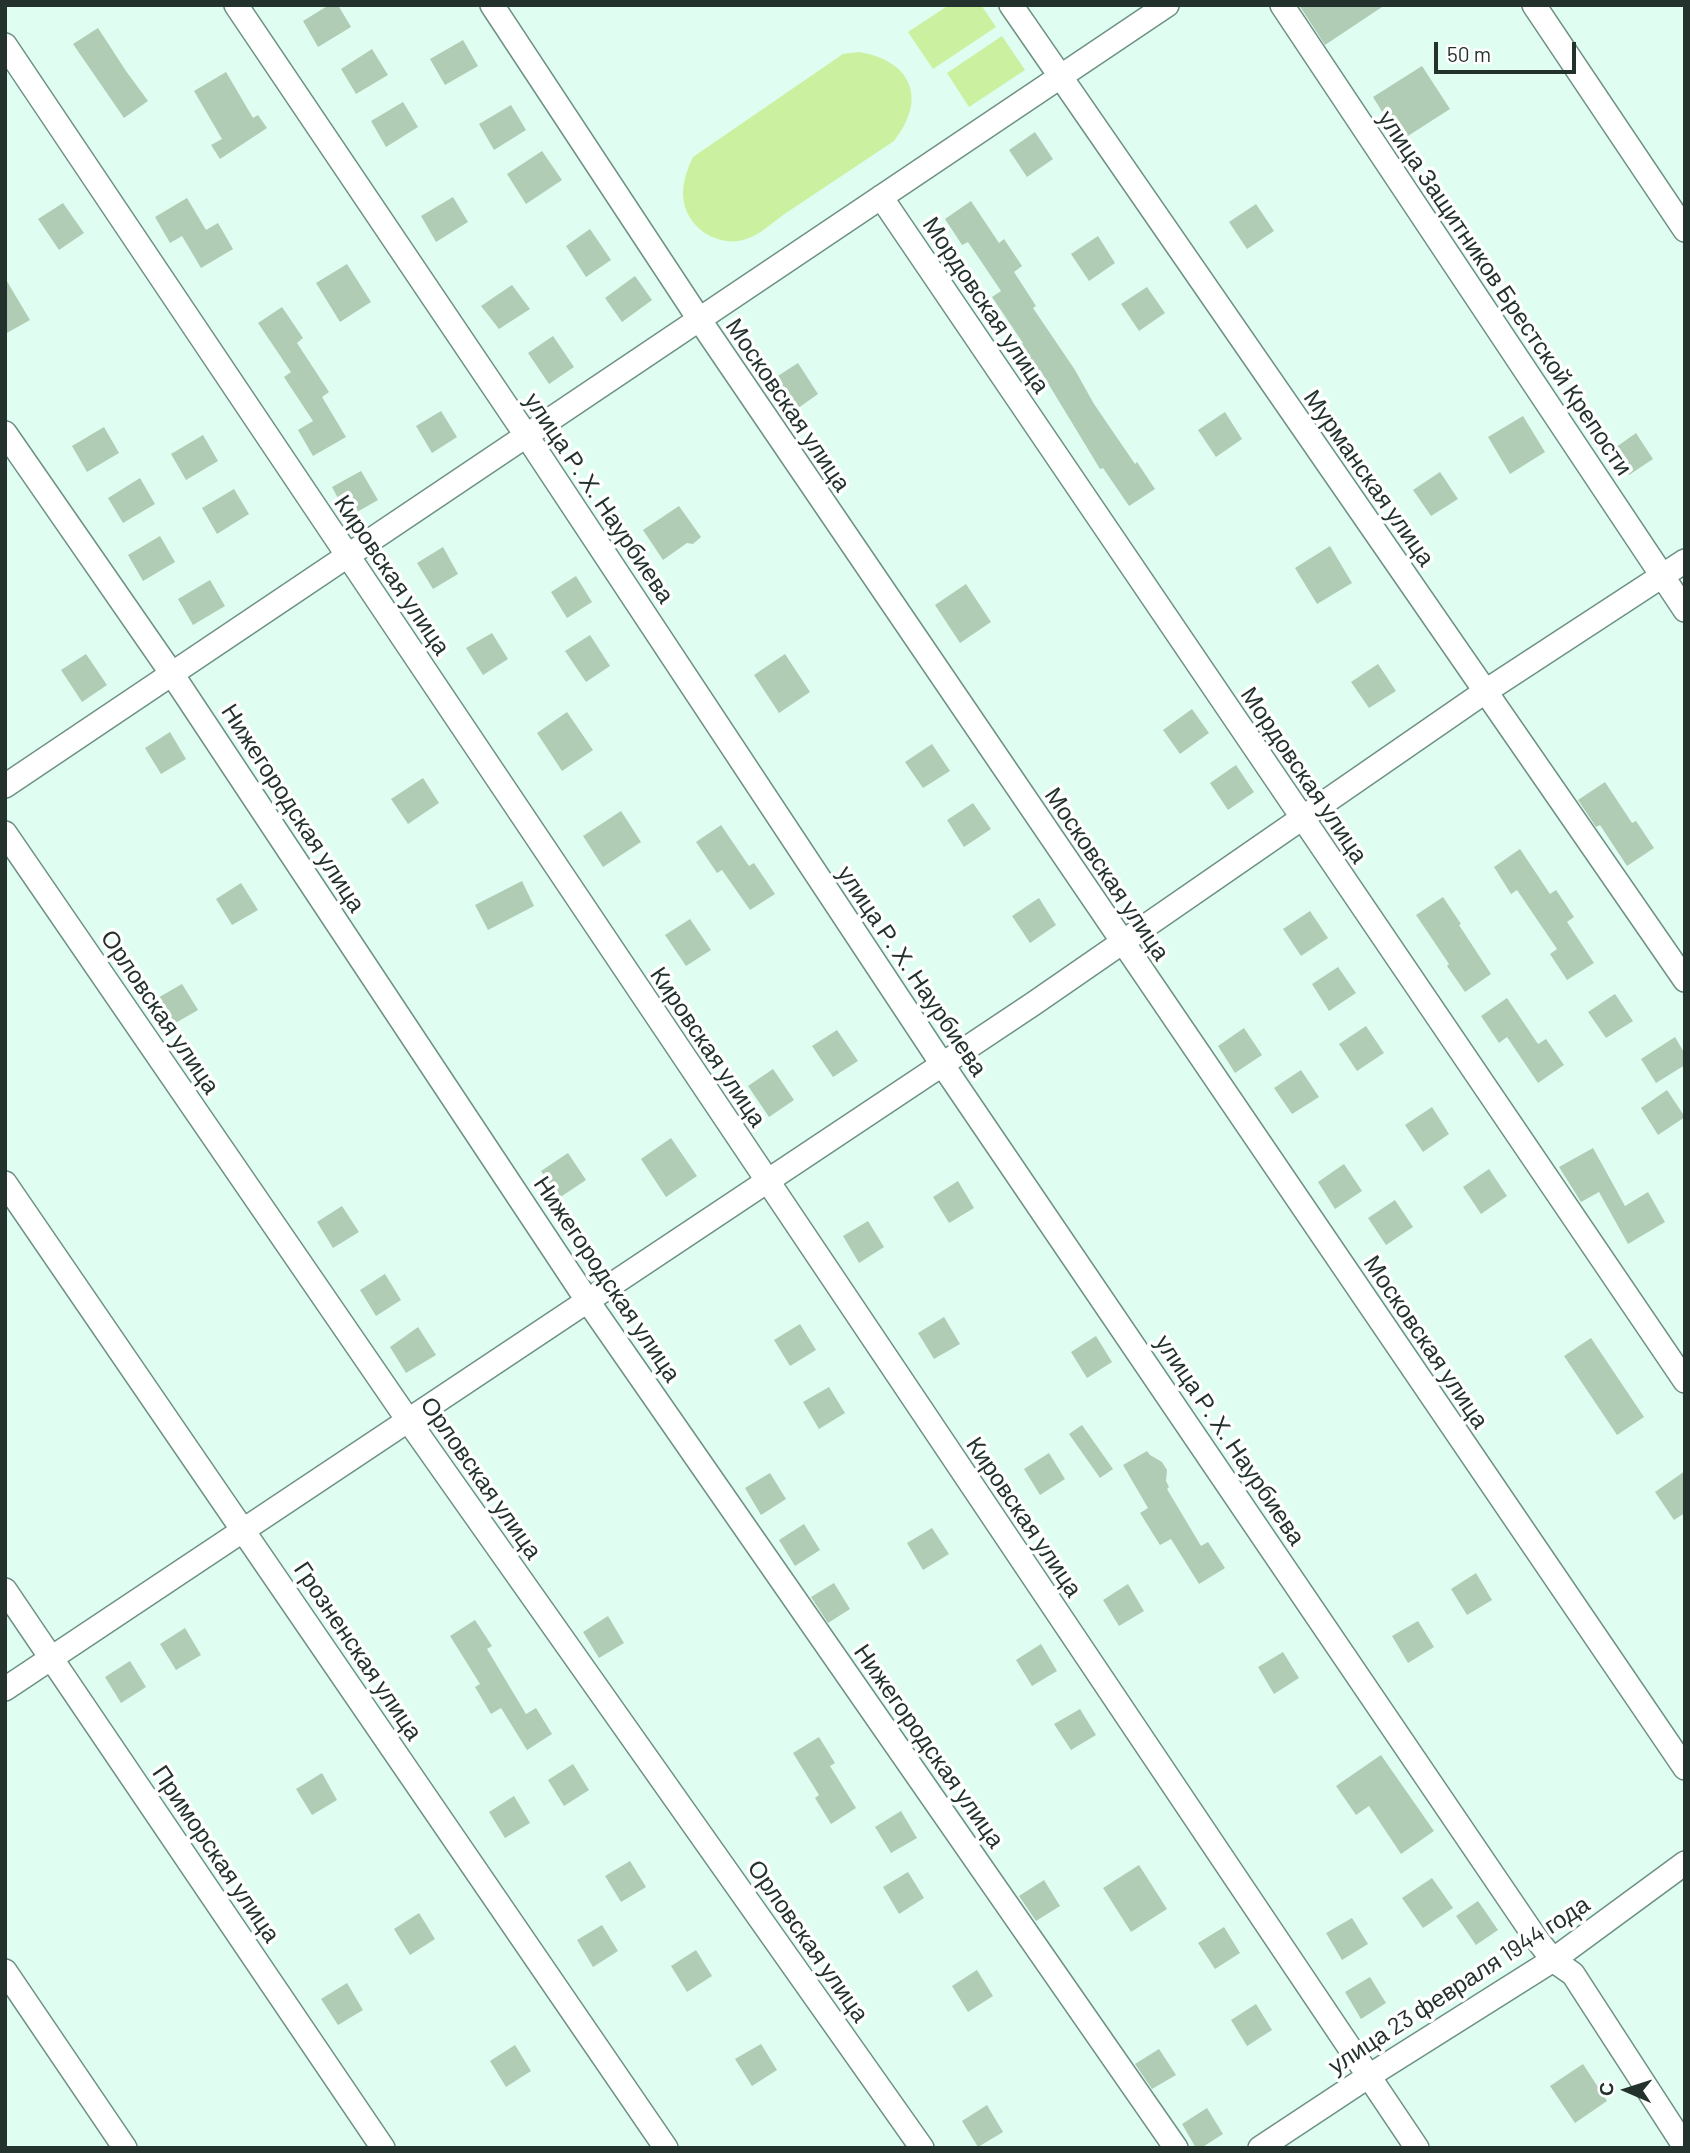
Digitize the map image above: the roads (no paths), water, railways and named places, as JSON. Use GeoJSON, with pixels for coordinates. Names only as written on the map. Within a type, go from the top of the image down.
{"type":"FeatureCollection","features":[{"type":"Feature","properties":{"kind":"street","name":"улица Р. Х. Наурбиева"},"geometry":{"type":"LineString","coordinates":[[236,5],[526,435],[942,1064],[1535,1937],[1553,1960],[1573,1974],[1685,2147]]}},
{"type":"Feature","properties":{"kind":"street","name":"Московская улица"},"geometry":{"type":"LineString","coordinates":[[492,5],[699,319],[1121,943],[1685,1768]]}},
{"type":"Feature","properties":{"kind":"street","name":"Мурманская улица"},"geometry":{"type":"LineString","coordinates":[[1012,5],[1059,77],[1685,980]]}},
{"type":"Feature","properties":{"kind":"street"},"geometry":{"type":"LineString","coordinates":[[5,786],[1167,5]]}},
{"type":"Feature","properties":{"kind":"street","name":"улица Защитников Брестской Крепости"},"geometry":{"type":"LineString","coordinates":[[1282,5],[1685,610]]}},
{"type":"Feature","properties":{"kind":"street"},"geometry":{"type":"LineString","coordinates":[[1534,5],[1685,230]]}},
{"type":"Feature","properties":{"kind":"street","name":"Кировская улица"},"geometry":{"type":"LineString","coordinates":[[5,45],[1417,2148]]}},
{"type":"Feature","properties":{"kind":"street","name":"Мордовская улица"},"geometry":{"type":"LineString","coordinates":[[881,197],[1685,1381]]}},
{"type":"Feature","properties":{"kind":"street","name":"Нижегородская улица"},"geometry":{"type":"LineString","coordinates":[[5,433],[172,674],[587,1300],[1176,2148]]}},
{"type":"Feature","properties":{"kind":"street"},"geometry":{"type":"LineString","coordinates":[[5,1689],[942,1064],[1486,691],[1685,561]]}},
{"type":"Feature","properties":{"kind":"street","name":"Орловская улица"},"geometry":{"type":"LineString","coordinates":[[5,833],[408,1420],[922,2148]]}},
{"type":"Feature","properties":{"kind":"street","name":"Грозненская улица"},"geometry":{"type":"LineString","coordinates":[[5,1183],[666,2148]]}},
{"type":"Feature","properties":{"kind":"street","name":"Приморская улица"},"geometry":{"type":"LineString","coordinates":[[5,1590],[383,2148]]}},
{"type":"Feature","properties":{"kind":"street","name":"улица 23 февраля 1944 года"},"geometry":{"type":"LineString","coordinates":[[1260,2148],[1553,1960],[1685,1863]]}},
{"type":"Feature","properties":{"kind":"street"},"geometry":{"type":"LineString","coordinates":[[5,1971],[125,2148]]}}]}
